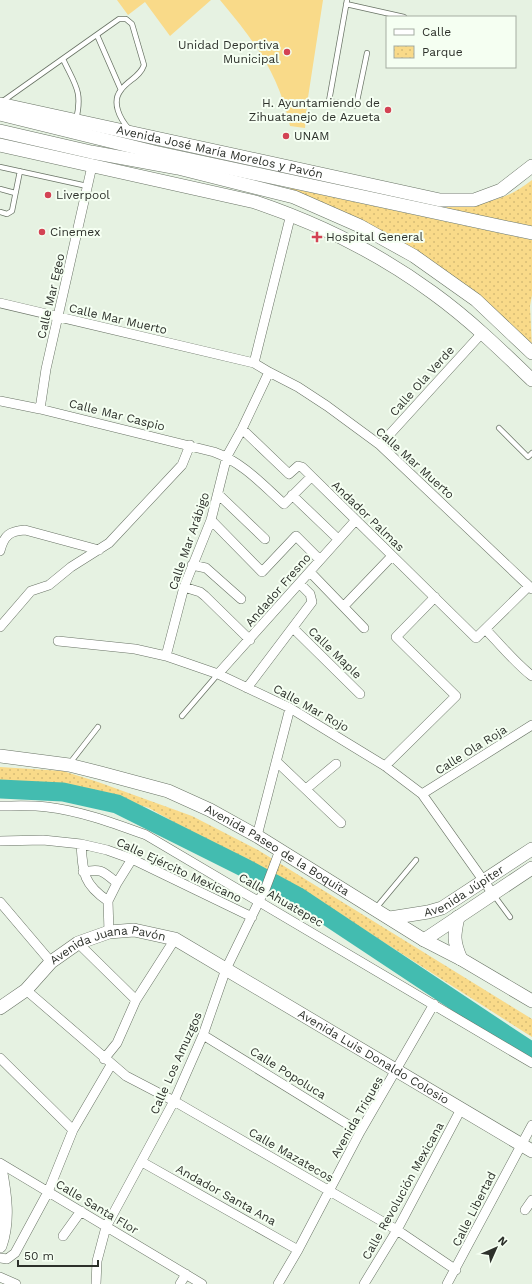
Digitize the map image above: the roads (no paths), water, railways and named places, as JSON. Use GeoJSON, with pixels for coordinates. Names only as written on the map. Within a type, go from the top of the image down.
{"type":"FeatureCollection","features":[{"type":"Feature","properties":{"kind":"main road","name":"Avenida José María Morelos y Pavón"},"geometry":{"type":"LineString","coordinates":[[0,104],[440,200],[474,200],[501,190],[532,166]]}},
{"type":"Feature","properties":{"kind":"main road","name":"Avenida José María Morelos y Pavón"},"geometry":{"type":"LineString","coordinates":[[0,114],[154,152],[532,233]]}},
{"type":"Feature","properties":{"kind":"main road","name":"Avenida José María Morelos y Pavón"},"geometry":{"type":"LineString","coordinates":[[0,131],[91,152],[178,168],[294,197],[360,226],[414,256],[476,300],[532,353]]}},
{"type":"Feature","properties":{"kind":"main road"},"geometry":{"type":"LineString","coordinates":[[0,145],[254,202],[291,214],[396,269],[434,294],[482,334],[532,380]]}},
{"type":"Feature","properties":{"kind":"main road"},"geometry":{"type":"LineString","coordinates":[[176,185],[178,168]]}},
{"type":"Feature","properties":{"kind":"main road"},"geometry":{"type":"LineString","coordinates":[[291,181],[292,168]]}},
{"type":"Feature","properties":{"kind":"main road","name":"Avenida Paseo de la Boquita"},"geometry":{"type":"LineString","coordinates":[[0,756],[69,765],[168,791],[210,810],[257,836],[424,940],[461,959],[532,1001]]}},
{"type":"Feature","properties":{"kind":"main road","name":"Avenida Júpiter"},"geometry":{"type":"LineString","coordinates":[[390,918],[428,912],[442,908],[532,849]]}},
{"type":"Feature","properties":{"kind":"main road","name":"Avenida Júpiter"},"geometry":{"type":"LineString","coordinates":[[424,940],[532,868]]}},
{"type":"Feature","properties":{"kind":"main road"},"geometry":{"type":"LineString","coordinates":[[458,917],[454,934],[454,944],[461,959]]}},
{"type":"Feature","properties":{"kind":"main road","name":"Avenida Juana Pavón"},"geometry":{"type":"LineString","coordinates":[[0,1008],[26,990],[51,962],[78,943],[109,932],[134,930],[175,939],[226,969]]}},
{"type":"Feature","properties":{"kind":"main road","name":"Avenida Luis Donaldo Colosio"},"geometry":{"type":"LineString","coordinates":[[226,969],[526,1147]]}},
{"type":"Feature","properties":{"kind":"main road"},"geometry":{"type":"LineString","coordinates":[[0,1168],[6,1203],[3,1239],[0,1246]]}},
{"type":"Feature","properties":{"kind":"street","name":"Calle Mar Egeo"},"geometry":{"type":"LineString","coordinates":[[40,409],[46,369],[92,166]]}},
{"type":"Feature","properties":{"kind":"street"},"geometry":{"type":"LineString","coordinates":[[269,372],[254,363],[291,214]]}},
{"type":"Feature","properties":{"kind":"street","name":"Calle Mar Muerto"},"geometry":{"type":"LineString","coordinates":[[0,303],[254,363]]}},
{"type":"Feature","properties":{"kind":"street","name":"Calle Ola Verde"},"geometry":{"type":"LineString","coordinates":[[380,445],[482,334]]}},
{"type":"Feature","properties":{"kind":"street","name":"Calle Mar Muerto"},"geometry":{"type":"LineString","coordinates":[[269,372],[298,387],[327,406],[380,445],[530,588]]}},
{"type":"Feature","properties":{"kind":"street","name":"Calle Mar Arábigo"},"geometry":{"type":"LineString","coordinates":[[166,656],[184,588],[211,520],[227,456],[242,429],[269,372]]}},
{"type":"Feature","properties":{"kind":"street","name":"Calle Mar Caspio"},"geometry":{"type":"LineString","coordinates":[[0,401],[40,409],[193,446],[227,456],[245,468],[284,504],[292,495]]}},
{"type":"Feature","properties":{"kind":"street","name":"Andador Palmas"},"geometry":{"type":"LineString","coordinates":[[242,429],[289,474],[292,473],[298,466],[302,467],[355,521],[476,638],[486,630]]}},
{"type":"Feature","properties":{"kind":"street"},"geometry":{"type":"LineString","coordinates":[[0,627],[31,591],[49,585],[71,567],[99,550],[127,526],[182,465],[193,446]]}},
{"type":"Feature","properties":{"kind":"street"},"geometry":{"type":"LineString","coordinates":[[311,477],[292,495],[338,539]]}},
{"type":"Feature","properties":{"kind":"street"},"geometry":{"type":"LineString","coordinates":[[218,494],[265,539]]}},
{"type":"Feature","properties":{"kind":"street"},"geometry":{"type":"LineString","coordinates":[[211,520],[262,572],[296,536],[320,560]]}},
{"type":"Feature","properties":{"kind":"street","name":"Andador Fresno"},"geometry":{"type":"LineString","coordinates":[[218,674],[355,521]]}},
{"type":"Feature","properties":{"kind":"street"},"geometry":{"type":"LineString","coordinates":[[0,551],[3,540],[8,534],[15,531],[30,530],[99,550]]}},
{"type":"Feature","properties":{"kind":"street"},"geometry":{"type":"LineString","coordinates":[[344,606],[392,556]]}},
{"type":"Feature","properties":{"kind":"street"},"geometry":{"type":"LineString","coordinates":[[192,565],[206,568],[240,599]]}},
{"type":"Feature","properties":{"kind":"street"},"geometry":{"type":"LineString","coordinates":[[310,572],[364,628]]}},
{"type":"Feature","properties":{"kind":"street"},"geometry":{"type":"LineString","coordinates":[[247,688],[294,628],[312,602],[310,594],[300,584]]}},
{"type":"Feature","properties":{"kind":"street"},"geometry":{"type":"LineString","coordinates":[[184,588],[200,592],[250,640]]}},
{"type":"Feature","properties":{"kind":"street"},"geometry":{"type":"LineString","coordinates":[[530,588],[486,630],[508,652],[518,666],[532,676]]}},
{"type":"Feature","properties":{"kind":"street"},"geometry":{"type":"LineString","coordinates":[[385,766],[456,696],[396,637],[435,597]]}},
{"type":"Feature","properties":{"kind":"street","name":"Calle Maple"},"geometry":{"type":"LineString","coordinates":[[294,628],[360,694]]}},
{"type":"Feature","properties":{"kind":"street","name":"Calle Mar Rojo"},"geometry":{"type":"LineString","coordinates":[[58,641],[135,649],[166,656],[218,674],[290,708],[385,766],[422,794],[493,894]]}},
{"type":"Feature","properties":{"kind":"street"},"geometry":{"type":"LineString","coordinates":[[257,836],[290,708]]}},
{"type":"Feature","properties":{"kind":"street","name":"Calle Ola Roja"},"geometry":{"type":"LineString","coordinates":[[422,794],[532,725]]}},
{"type":"Feature","properties":{"kind":"street"},"geometry":{"type":"LineString","coordinates":[[277,762],[341,823]]}},
{"type":"Feature","properties":{"kind":"street"},"geometry":{"type":"LineString","coordinates":[[306,789],[336,764]]}},
{"type":"Feature","properties":{"kind":"street","name":"Calle Ahuatepec"},"geometry":{"type":"LineString","coordinates":[[0,806],[45,806],[64,809],[95,816],[146,835],[532,1063]]}},
{"type":"Feature","properties":{"kind":"street","name":"Calle Ejército Mexicano"},"geometry":{"type":"LineString","coordinates":[[0,841],[43,840],[81,844],[107,850],[132,859],[252,917]]}},
{"type":"Feature","properties":{"kind":"street"},"geometry":{"type":"LineString","coordinates":[[81,844],[83,872],[89,885],[96,894],[108,901]]}},
{"type":"Feature","properties":{"kind":"street","name":"Calle Los Amuzgos"},"geometry":{"type":"LineString","coordinates":[[95,1284],[97,1261],[106,1227],[174,1100],[204,1035],[226,969],[252,917],[258,900],[266,887],[280,850]]}},
{"type":"Feature","properties":{"kind":"street"},"geometry":{"type":"LineString","coordinates":[[109,932],[108,901],[132,859]]}},
{"type":"Feature","properties":{"kind":"street"},"geometry":{"type":"LineString","coordinates":[[83,872],[94,869],[101,870],[117,883]]}},
{"type":"Feature","properties":{"kind":"street"},"geometry":{"type":"LineString","coordinates":[[0,902],[51,962]]}},
{"type":"Feature","properties":{"kind":"street"},"geometry":{"type":"LineString","coordinates":[[104,1058],[117,1043],[136,1000],[175,939]]}},
{"type":"Feature","properties":{"kind":"street"},"geometry":{"type":"LineString","coordinates":[[78,943],[136,1000]]}},
{"type":"Feature","properties":{"kind":"street","name":"Calle Mazatecos"},"geometry":{"type":"LineString","coordinates":[[26,990],[111,1065],[126,1076],[174,1100],[397,1230],[456,1270]]}},
{"type":"Feature","properties":{"kind":"street","name":"Avenida Triques"},"geometry":{"type":"LineString","coordinates":[[278,1284],[298,1250],[360,1132],[397,1071],[434,1004]]}},
{"type":"Feature","properties":{"kind":"street","name":"Calle Popoluca"},"geometry":{"type":"LineString","coordinates":[[204,1035],[360,1132]]}},
{"type":"Feature","properties":{"kind":"street"},"geometry":{"type":"LineString","coordinates":[[0,1058],[74,1130]]}},
{"type":"Feature","properties":{"kind":"street"},"geometry":{"type":"LineString","coordinates":[[0,1258],[8,1259],[15,1253],[48,1192],[74,1130],[111,1065]]}},
{"type":"Feature","properties":{"kind":"street","name":"Calle Revolución Mexicana"},"geometry":{"type":"LineString","coordinates":[[364,1284],[397,1230],[461,1108]]}},
{"type":"Feature","properties":{"kind":"street"},"geometry":{"type":"LineString","coordinates":[[526,1147],[532,1125]]}},
{"type":"Feature","properties":{"kind":"street","name":"Calle Libertad"},"geometry":{"type":"LineString","coordinates":[[447,1284],[526,1147]]}},
{"type":"Feature","properties":{"kind":"street","name":"Andador Santa Ana"},"geometry":{"type":"LineString","coordinates":[[142,1162],[298,1250]]}},
{"type":"Feature","properties":{"kind":"street","name":"Calle Santa Flor"},"geometry":{"type":"LineString","coordinates":[[0,1164],[202,1284]]}},
{"type":"Feature","properties":{"kind":"street"},"geometry":{"type":"LineString","coordinates":[[525,1210],[532,1200]]}},
{"type":"Feature","properties":{"kind":"street"},"geometry":{"type":"LineString","coordinates":[[64,1236],[81,1211]]}},
{"type":"Feature","properties":{"kind":"street"},"geometry":{"type":"LineString","coordinates":[[180,1284],[186,1274]]}},
{"type":"Feature","properties":{"kind":"street"},"geometry":{"type":"LineString","coordinates":[[0,1276],[16,1284]]}},
{"type":"Feature","properties":{"kind":"lane"},"geometry":{"type":"LineString","coordinates":[[368,54],[356,106],[329,101],[346,2],[400,16]]}},
{"type":"Feature","properties":{"kind":"lane"},"geometry":{"type":"LineString","coordinates":[[0,104],[119,19],[126,18],[132,24],[144,65],[142,72],[121,90],[117,98],[118,112],[131,133]]}},
{"type":"Feature","properties":{"kind":"lane"},"geometry":{"type":"LineString","coordinates":[[97,35],[121,90]]}},
{"type":"Feature","properties":{"kind":"lane"},"geometry":{"type":"LineString","coordinates":[[63,59],[79,93],[80,103],[76,120]]}},
{"type":"Feature","properties":{"kind":"lane"},"geometry":{"type":"LineString","coordinates":[[0,167],[87,186]]}},
{"type":"Feature","properties":{"kind":"lane"},"geometry":{"type":"LineString","coordinates":[[0,212],[10,214],[20,171]]}},
{"type":"Feature","properties":{"kind":"lane"},"geometry":{"type":"LineString","coordinates":[[0,189],[15,193]]}},
{"type":"Feature","properties":{"kind":"lane"},"geometry":{"type":"LineString","coordinates":[[499,428],[528,457],[532,453]]}},
{"type":"Feature","properties":{"kind":"lane"},"geometry":{"type":"LineString","coordinates":[[182,716],[218,674]]}},
{"type":"Feature","properties":{"kind":"lane"},"geometry":{"type":"LineString","coordinates":[[69,765],[98,727]]}},
{"type":"Feature","properties":{"kind":"lane"},"geometry":{"type":"LineString","coordinates":[[375,910],[416,860]]}},
{"type":"Feature","properties":{"kind":"lane"},"geometry":{"type":"LineString","coordinates":[[493,894],[510,917]]}},
{"type":"Feature","properties":{"kind":"waterway"},"geometry":{"type":"LineString","coordinates":[[0,789],[63,792],[117,804],[247,869],[297,896],[532,1052]]}},
{"type":"Feature","properties":{"kind":"place","name":"Unidad Deportiva Municipal"},"geometry":{"type":"Point","coordinates":[287,52]}},
{"type":"Feature","properties":{"kind":"place","name":"H. Ayuntamiendo de Zihuatanejo de Azueta"},"geometry":{"type":"Point","coordinates":[388,110]}},
{"type":"Feature","properties":{"kind":"place","name":"UNAM"},"geometry":{"type":"Point","coordinates":[286,136]}},
{"type":"Feature","properties":{"kind":"place","name":"Liverpool"},"geometry":{"type":"Point","coordinates":[48,195]}},
{"type":"Feature","properties":{"kind":"place","name":"Cinemex"},"geometry":{"type":"Point","coordinates":[42,232]}},
{"type":"Feature","properties":{"kind":"place","name":"Hospital General"},"geometry":{"type":"Point","coordinates":[317,237]}}]}
